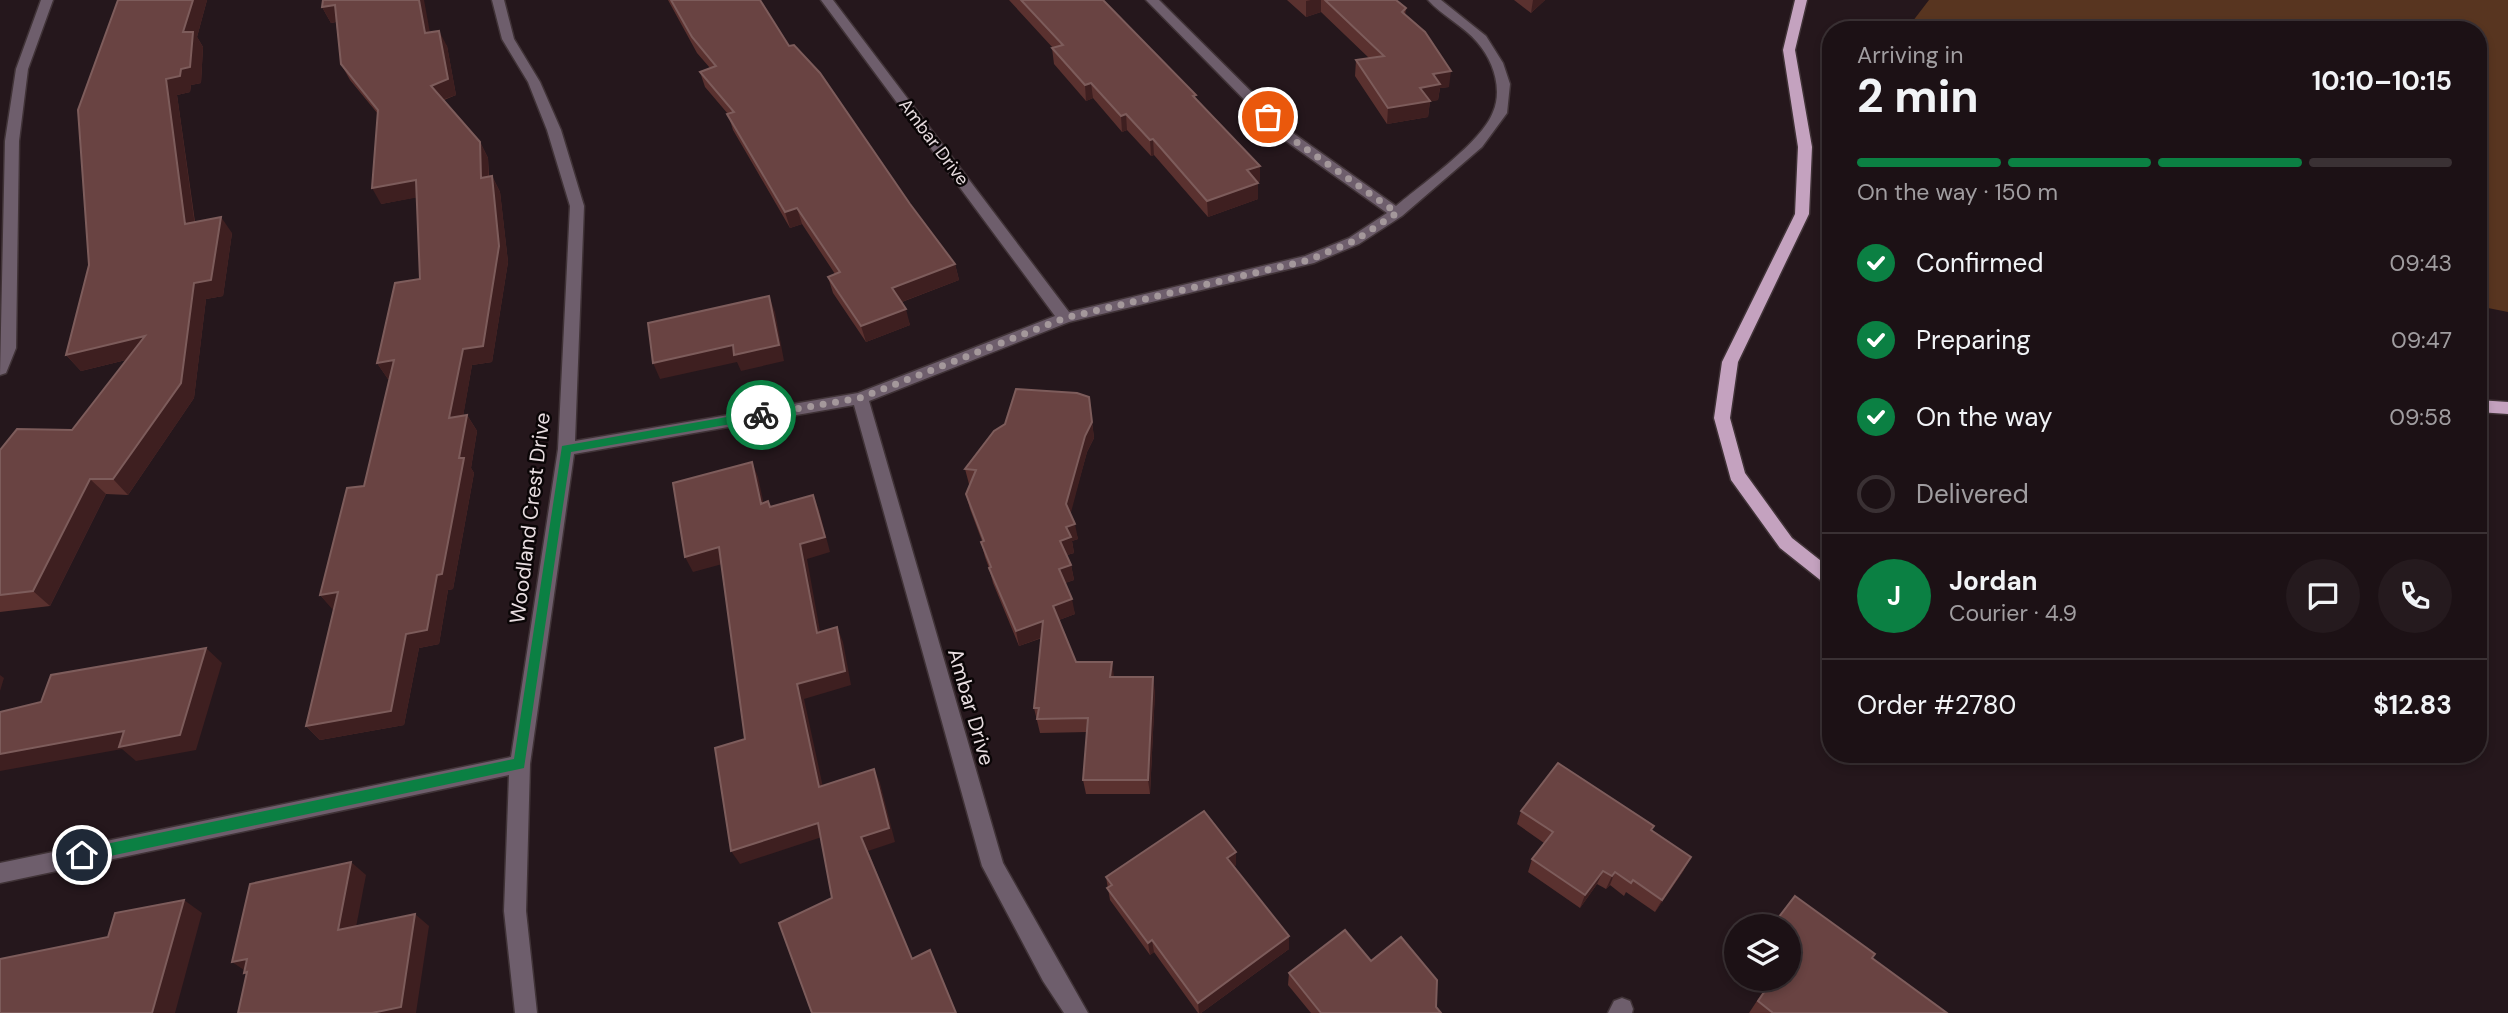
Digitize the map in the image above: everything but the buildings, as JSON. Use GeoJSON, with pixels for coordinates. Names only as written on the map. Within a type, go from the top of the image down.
{"type":"FeatureCollection","features":[{"type":"Feature","properties":{"kind":"main road"},"geometry":{"type":"LineString","coordinates":[[1801,0],[1789,50],[1805,147],[1802,214],[1730,362],[1722,418],[1737,475],[1786,543],[1822,572]]}},
{"type":"Feature","properties":{"kind":"main road"},"geometry":{"type":"LineString","coordinates":[[2487,407],[2508,408]]}},
{"type":"Feature","properties":{"kind":"street"},"geometry":{"type":"LineString","coordinates":[[0,369],[8,348],[12,141],[22,69],[47,0]]}},
{"type":"Feature","properties":{"kind":"street","name":"Woodland Crest Drive"},"geometry":{"type":"LineString","coordinates":[[498,0],[508,39],[534,82],[554,130],[577,206],[566,449],[520,764],[515,911],[526,1013]]}},
{"type":"Feature","properties":{"kind":"street","name":"Ambar Drive"},"geometry":{"type":"LineString","coordinates":[[827,0],[1065,318]]}},
{"type":"Feature","properties":{"kind":"street"},"geometry":{"type":"LineString","coordinates":[[1152,0],[1288,136],[1397,213]]}},
{"type":"Feature","properties":{"kind":"street"},"geometry":{"type":"LineString","coordinates":[[566,449],[860,398],[1065,318],[1309,260],[1354,241],[1397,213],[1477,144],[1500,113],[1504,85],[1497,62],[1482,38],[1434,0]]}},
{"type":"Feature","properties":{"kind":"street","name":"Ambar Drive"},"geometry":{"type":"LineString","coordinates":[[860,398],[993,866],[1051,973],[1077,1013]]}},
{"type":"Feature","properties":{"kind":"street"},"geometry":{"type":"LineString","coordinates":[[0,873],[520,764]]}},
{"type":"Feature","properties":{"kind":"shaded area"},"geometry":{"type":"Polygon","coordinates":[[[1929,0],[2508,0],[2508,312],[2487,308],[2487,21],[1913,21],[1929,0]]]}},
{"type":"Feature","properties":{"kind":"way so far"},"geometry":{"type":"LineString","coordinates":[[761,415],[860,398],[1065,318],[1309,260],[1354,241],[1397,213],[1288,136],[1268,117]]}},
{"type":"Feature","properties":{"kind":"route"},"geometry":{"type":"LineString","coordinates":[[82,855],[520,764],[566,449],[761,415]]}}]}
